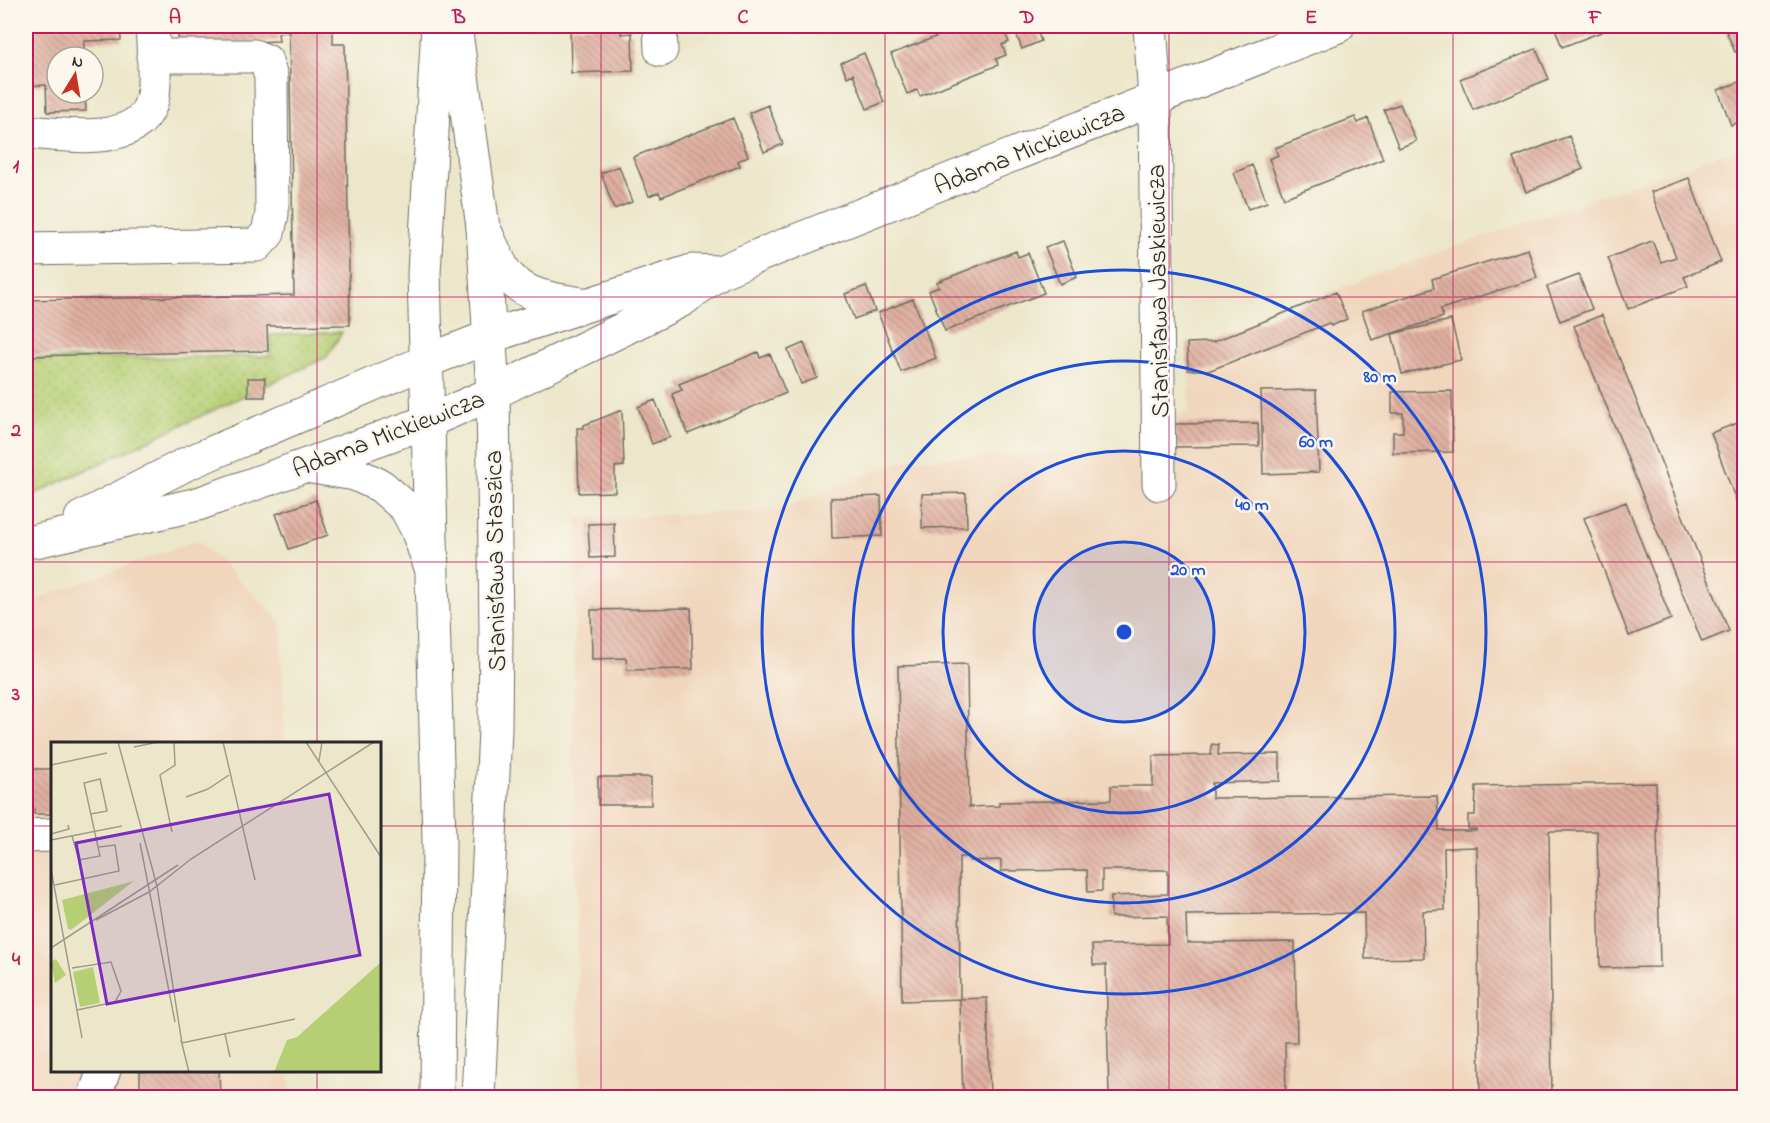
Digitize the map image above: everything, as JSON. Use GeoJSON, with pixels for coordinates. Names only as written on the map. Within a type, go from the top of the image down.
{"type":"FeatureCollection","features":[{"type":"Feature","properties":{"kind":"street"},"geometry":{"type":"LineString","coordinates":[[437,1098],[439,854],[424,273],[438,26]]}},
{"type":"Feature","properties":{"kind":"street","name":"Stanisława Staszica"},"geometry":{"type":"LineString","coordinates":[[455,26],[483,227],[493,393],[495,730],[478,1098]]}},
{"type":"Feature","properties":{"kind":"street","name":"Stanisława Jaskiewicza"},"geometry":{"type":"LineString","coordinates":[[1150,26],[1155,98],[1159,484]]}},
{"type":"Feature","properties":{"kind":"street","name":"Adama Mickiewicza"},"geometry":{"type":"LineString","coordinates":[[31,543],[198,504],[429,421],[493,393],[682,300],[720,272],[1338,26]]}},
{"type":"Feature","properties":{"kind":"street"},"geometry":{"type":"LineString","coordinates":[[26,132],[86,136],[123,132],[144,117],[153,95],[153,41],[254,56],[266,61],[271,78],[272,214],[268,233],[257,245],[26,249]]}},
{"type":"Feature","properties":{"kind":"street","name":"Adama Mickiewicza"},"geometry":{"type":"LineString","coordinates":[[483,227],[508,277],[543,298],[587,305]]}},
{"type":"Feature","properties":{"kind":"street","name":"Adama Mickiewicza"},"geometry":{"type":"LineString","coordinates":[[31,543],[186,464],[490,336],[693,271],[720,272]]}},
{"type":"Feature","properties":{"kind":"street"},"geometry":{"type":"LineString","coordinates":[[304,466],[355,474],[381,486],[406,508],[417,529],[433,573]]}},
{"type":"Feature","properties":{"kind":"street"},"geometry":{"type":"LineString","coordinates":[[26,836],[51,835]]}},
{"type":"Feature","properties":{"kind":"street"},"geometry":{"type":"LineString","coordinates":[[94,1098],[104,1072]]}},
{"type":"Feature","properties":{"kind":"shaded area"},"geometry":{"type":"Polygon","coordinates":[[[1744,146],[1744,1097],[581,1097],[573,745],[577,518],[777,511],[902,460],[1175,447],[1176,416],[1190,411],[1187,343],[1207,342],[1374,275],[1744,146]]]}},
{"type":"Feature","properties":{"kind":"shaded area"},"geometry":{"type":"Polygon","coordinates":[[[197,540],[281,621],[284,742],[51,742],[51,1072],[290,1072],[290,1097],[26,1098],[26,603],[197,540]]]}},
{"type":"Feature","properties":{"kind":"green space"},"geometry":{"type":"Polygon","coordinates":[[[342,332],[327,357],[26,498],[26,359],[270,356],[270,335],[342,332]]]}},
{"type":"Feature","properties":{"kind":"building"},"geometry":{"type":"Polygon","coordinates":[[[26,26],[120,26],[121,40],[84,41],[84,45],[45,45],[45,85],[26,86],[26,26]]]}},
{"type":"Feature","properties":{"kind":"building"},"geometry":{"type":"Polygon","coordinates":[[[177,26],[333,26],[333,44],[345,44],[350,325],[267,326],[268,351],[26,356],[26,300],[294,295],[289,32],[278,33],[279,41],[179,45],[177,26]]]}},
{"type":"Feature","properties":{"kind":"building"},"geometry":{"type":"Polygon","coordinates":[[[570,26],[621,26],[621,34],[632,33],[633,71],[571,73],[570,26]]]}},
{"type":"Feature","properties":{"kind":"building"},"geometry":{"type":"Polygon","coordinates":[[[964,26],[1002,26],[1009,42],[1002,45],[1006,55],[996,59],[998,65],[920,96],[917,90],[907,94],[891,54],[964,26]]]}},
{"type":"Feature","properties":{"kind":"building"},"geometry":{"type":"Polygon","coordinates":[[[1013,26],[1035,26],[1041,41],[1022,49],[1013,26]]]}},
{"type":"Feature","properties":{"kind":"building"},"geometry":{"type":"Polygon","coordinates":[[[1554,26],[1617,26],[1562,47],[1554,26]]]}},
{"type":"Feature","properties":{"kind":"building"},"geometry":{"type":"Polygon","coordinates":[[[1724,26],[1744,26],[1744,49],[1735,52],[1724,26]]]}},
{"type":"Feature","properties":{"kind":"building"},"geometry":{"type":"Polygon","coordinates":[[[1536,49],[1549,79],[1473,110],[1460,79],[1536,49]]]}},
{"type":"Feature","properties":{"kind":"building"},"geometry":{"type":"Polygon","coordinates":[[[864,53],[884,102],[867,109],[853,74],[847,77],[841,63],[864,53]]]}},
{"type":"Feature","properties":{"kind":"building"},"geometry":{"type":"Polygon","coordinates":[[[1744,80],[1744,120],[1731,125],[1718,90],[1744,80]]]}},
{"type":"Feature","properties":{"kind":"building"},"geometry":{"type":"Polygon","coordinates":[[[1400,104],[1416,141],[1399,148],[1384,110],[1400,104]]]}},
{"type":"Feature","properties":{"kind":"building"},"geometry":{"type":"Polygon","coordinates":[[[47,105],[86,105],[86,111],[47,112],[47,105]]]}},
{"type":"Feature","properties":{"kind":"building"},"geometry":{"type":"Polygon","coordinates":[[[768,105],[783,144],[764,152],[749,113],[768,105]]]}},
{"type":"Feature","properties":{"kind":"building"},"geometry":{"type":"Polygon","coordinates":[[[1355,117],[1358,123],[1368,118],[1383,159],[1284,198],[1269,159],[1278,155],[1275,148],[1355,117]]]}},
{"type":"Feature","properties":{"kind":"building"},"geometry":{"type":"Polygon","coordinates":[[[733,118],[748,156],[738,161],[740,166],[661,197],[659,192],[649,196],[633,157],[733,118]]]}},
{"type":"Feature","properties":{"kind":"building"},"geometry":{"type":"Polygon","coordinates":[[[1569,136],[1583,169],[1526,192],[1513,158],[1569,136]]]}},
{"type":"Feature","properties":{"kind":"building"},"geometry":{"type":"Polygon","coordinates":[[[1252,165],[1267,202],[1248,209],[1234,173],[1252,165]]]}},
{"type":"Feature","properties":{"kind":"building"},"geometry":{"type":"Polygon","coordinates":[[[619,166],[632,202],[614,209],[601,173],[619,166]]]}},
{"type":"Feature","properties":{"kind":"building"},"geometry":{"type":"Polygon","coordinates":[[[1689,178],[1721,262],[1684,277],[1688,286],[1628,309],[1608,258],[1652,241],[1661,262],[1676,257],[1651,192],[1689,178]]]}},
{"type":"Feature","properties":{"kind":"building"},"geometry":{"type":"Polygon","coordinates":[[[1063,241],[1077,277],[1060,284],[1045,247],[1063,241]]]}},
{"type":"Feature","properties":{"kind":"building"},"geometry":{"type":"Polygon","coordinates":[[[1528,249],[1537,278],[1441,309],[1443,317],[1372,340],[1362,311],[1434,288],[1432,279],[1528,249]]]}},
{"type":"Feature","properties":{"kind":"building"},"geometry":{"type":"Polygon","coordinates":[[[1016,251],[1018,257],[1028,253],[1044,293],[945,331],[929,291],[939,287],[937,282],[1016,251]]]}},
{"type":"Feature","properties":{"kind":"building"},"geometry":{"type":"Polygon","coordinates":[[[1579,275],[1592,309],[1560,321],[1547,287],[1579,275]]]}},
{"type":"Feature","properties":{"kind":"building"},"geometry":{"type":"Polygon","coordinates":[[[866,286],[875,311],[854,319],[845,294],[866,286]]]}},
{"type":"Feature","properties":{"kind":"building"},"geometry":{"type":"Polygon","coordinates":[[[1336,292],[1347,319],[1331,326],[1329,323],[1211,370],[1188,370],[1187,343],[1213,342],[1336,292]]]}},
{"type":"Feature","properties":{"kind":"building"},"geometry":{"type":"Polygon","coordinates":[[[913,299],[936,358],[901,372],[878,313],[913,299]]]}},
{"type":"Feature","properties":{"kind":"building"},"geometry":{"type":"Polygon","coordinates":[[[1602,315],[1729,631],[1702,642],[1574,326],[1602,315]]]}},
{"type":"Feature","properties":{"kind":"building"},"geometry":{"type":"Polygon","coordinates":[[[1451,320],[1461,360],[1402,374],[1392,334],[1451,320]]]}},
{"type":"Feature","properties":{"kind":"building"},"geometry":{"type":"Polygon","coordinates":[[[804,343],[817,378],[801,384],[788,350],[804,343]]]}},
{"type":"Feature","properties":{"kind":"building"},"geometry":{"type":"Polygon","coordinates":[[[758,352],[760,358],[770,354],[786,393],[688,434],[672,394],[682,390],[679,384],[758,352]]]}},
{"type":"Feature","properties":{"kind":"building"},"geometry":{"type":"Polygon","coordinates":[[[248,378],[265,378],[265,397],[248,397],[248,378]]]}},
{"type":"Feature","properties":{"kind":"building"},"geometry":{"type":"Polygon","coordinates":[[[1316,390],[1319,472],[1263,474],[1261,391],[1316,390]]]}},
{"type":"Feature","properties":{"kind":"building"},"geometry":{"type":"Polygon","coordinates":[[[1452,391],[1453,452],[1393,453],[1393,432],[1403,432],[1403,413],[1392,413],[1392,392],[1452,391]]]}},
{"type":"Feature","properties":{"kind":"building"},"geometry":{"type":"Polygon","coordinates":[[[655,400],[670,437],[652,444],[638,407],[655,400]]]}},
{"type":"Feature","properties":{"kind":"building"},"geometry":{"type":"Polygon","coordinates":[[[622,410],[624,466],[615,467],[615,492],[579,493],[577,428],[584,428],[584,425],[622,410]]]}},
{"type":"Feature","properties":{"kind":"building"},"geometry":{"type":"Polygon","coordinates":[[[1740,422],[1744,433],[1744,522],[1711,433],[1740,422]]]}},
{"type":"Feature","properties":{"kind":"building"},"geometry":{"type":"Polygon","coordinates":[[[1258,423],[1259,446],[1175,447],[1175,424],[1258,423]]]}},
{"type":"Feature","properties":{"kind":"building"},"geometry":{"type":"Polygon","coordinates":[[[966,493],[967,527],[922,528],[922,494],[966,493]]]}},
{"type":"Feature","properties":{"kind":"building"},"geometry":{"type":"Polygon","coordinates":[[[881,496],[882,536],[832,538],[831,498],[881,496]]]}},
{"type":"Feature","properties":{"kind":"building"},"geometry":{"type":"Polygon","coordinates":[[[316,500],[328,535],[289,549],[276,514],[316,500]]]}},
{"type":"Feature","properties":{"kind":"building"},"geometry":{"type":"Polygon","coordinates":[[[1626,502],[1671,619],[1629,636],[1584,518],[1626,502]]]}},
{"type":"Feature","properties":{"kind":"building"},"geometry":{"type":"Polygon","coordinates":[[[614,523],[615,557],[590,558],[588,524],[614,523]]]}},
{"type":"Feature","properties":{"kind":"building"},"geometry":{"type":"Polygon","coordinates":[[[691,608],[693,669],[627,670],[626,658],[592,659],[591,610],[691,608]]]}},
{"type":"Feature","properties":{"kind":"building"},"geometry":{"type":"Polygon","coordinates":[[[967,664],[969,807],[999,806],[999,802],[1111,800],[1111,786],[1153,786],[1153,756],[1211,755],[1212,744],[1219,745],[1218,755],[1280,754],[1280,781],[1212,783],[1212,798],[1437,796],[1439,830],[1444,831],[1476,831],[1476,829],[1468,829],[1468,815],[1475,815],[1476,786],[1656,783],[1660,967],[1600,968],[1597,831],[1549,831],[1552,1098],[1480,1098],[1477,847],[1444,848],[1445,910],[1423,911],[1424,958],[1365,959],[1364,913],[1186,915],[1187,943],[1295,942],[1297,1042],[1285,1042],[1286,1098],[1109,1098],[1106,965],[1093,965],[1092,945],[1168,944],[1167,916],[1111,917],[1111,896],[1168,894],[1168,870],[1102,870],[1102,891],[1088,892],[1087,870],[1001,871],[1001,860],[970,861],[968,857],[959,857],[960,999],[902,1001],[898,666],[967,664]]]}},
{"type":"Feature","properties":{"kind":"building"},"geometry":{"type":"Polygon","coordinates":[[[26,769],[51,769],[51,814],[34,814],[34,809],[26,810],[26,769]]]}},
{"type":"Feature","properties":{"kind":"building"},"geometry":{"type":"Polygon","coordinates":[[[598,777],[651,777],[651,805],[598,805],[598,777]]]}},
{"type":"Feature","properties":{"kind":"building"},"geometry":{"type":"Polygon","coordinates":[[[987,998],[990,1098],[963,1098],[960,999],[987,998]]]}},
{"type":"Feature","properties":{"kind":"building"},"geometry":{"type":"Polygon","coordinates":[[[140,1072],[219,1072],[220,1098],[140,1098],[140,1072]]]}}]}
